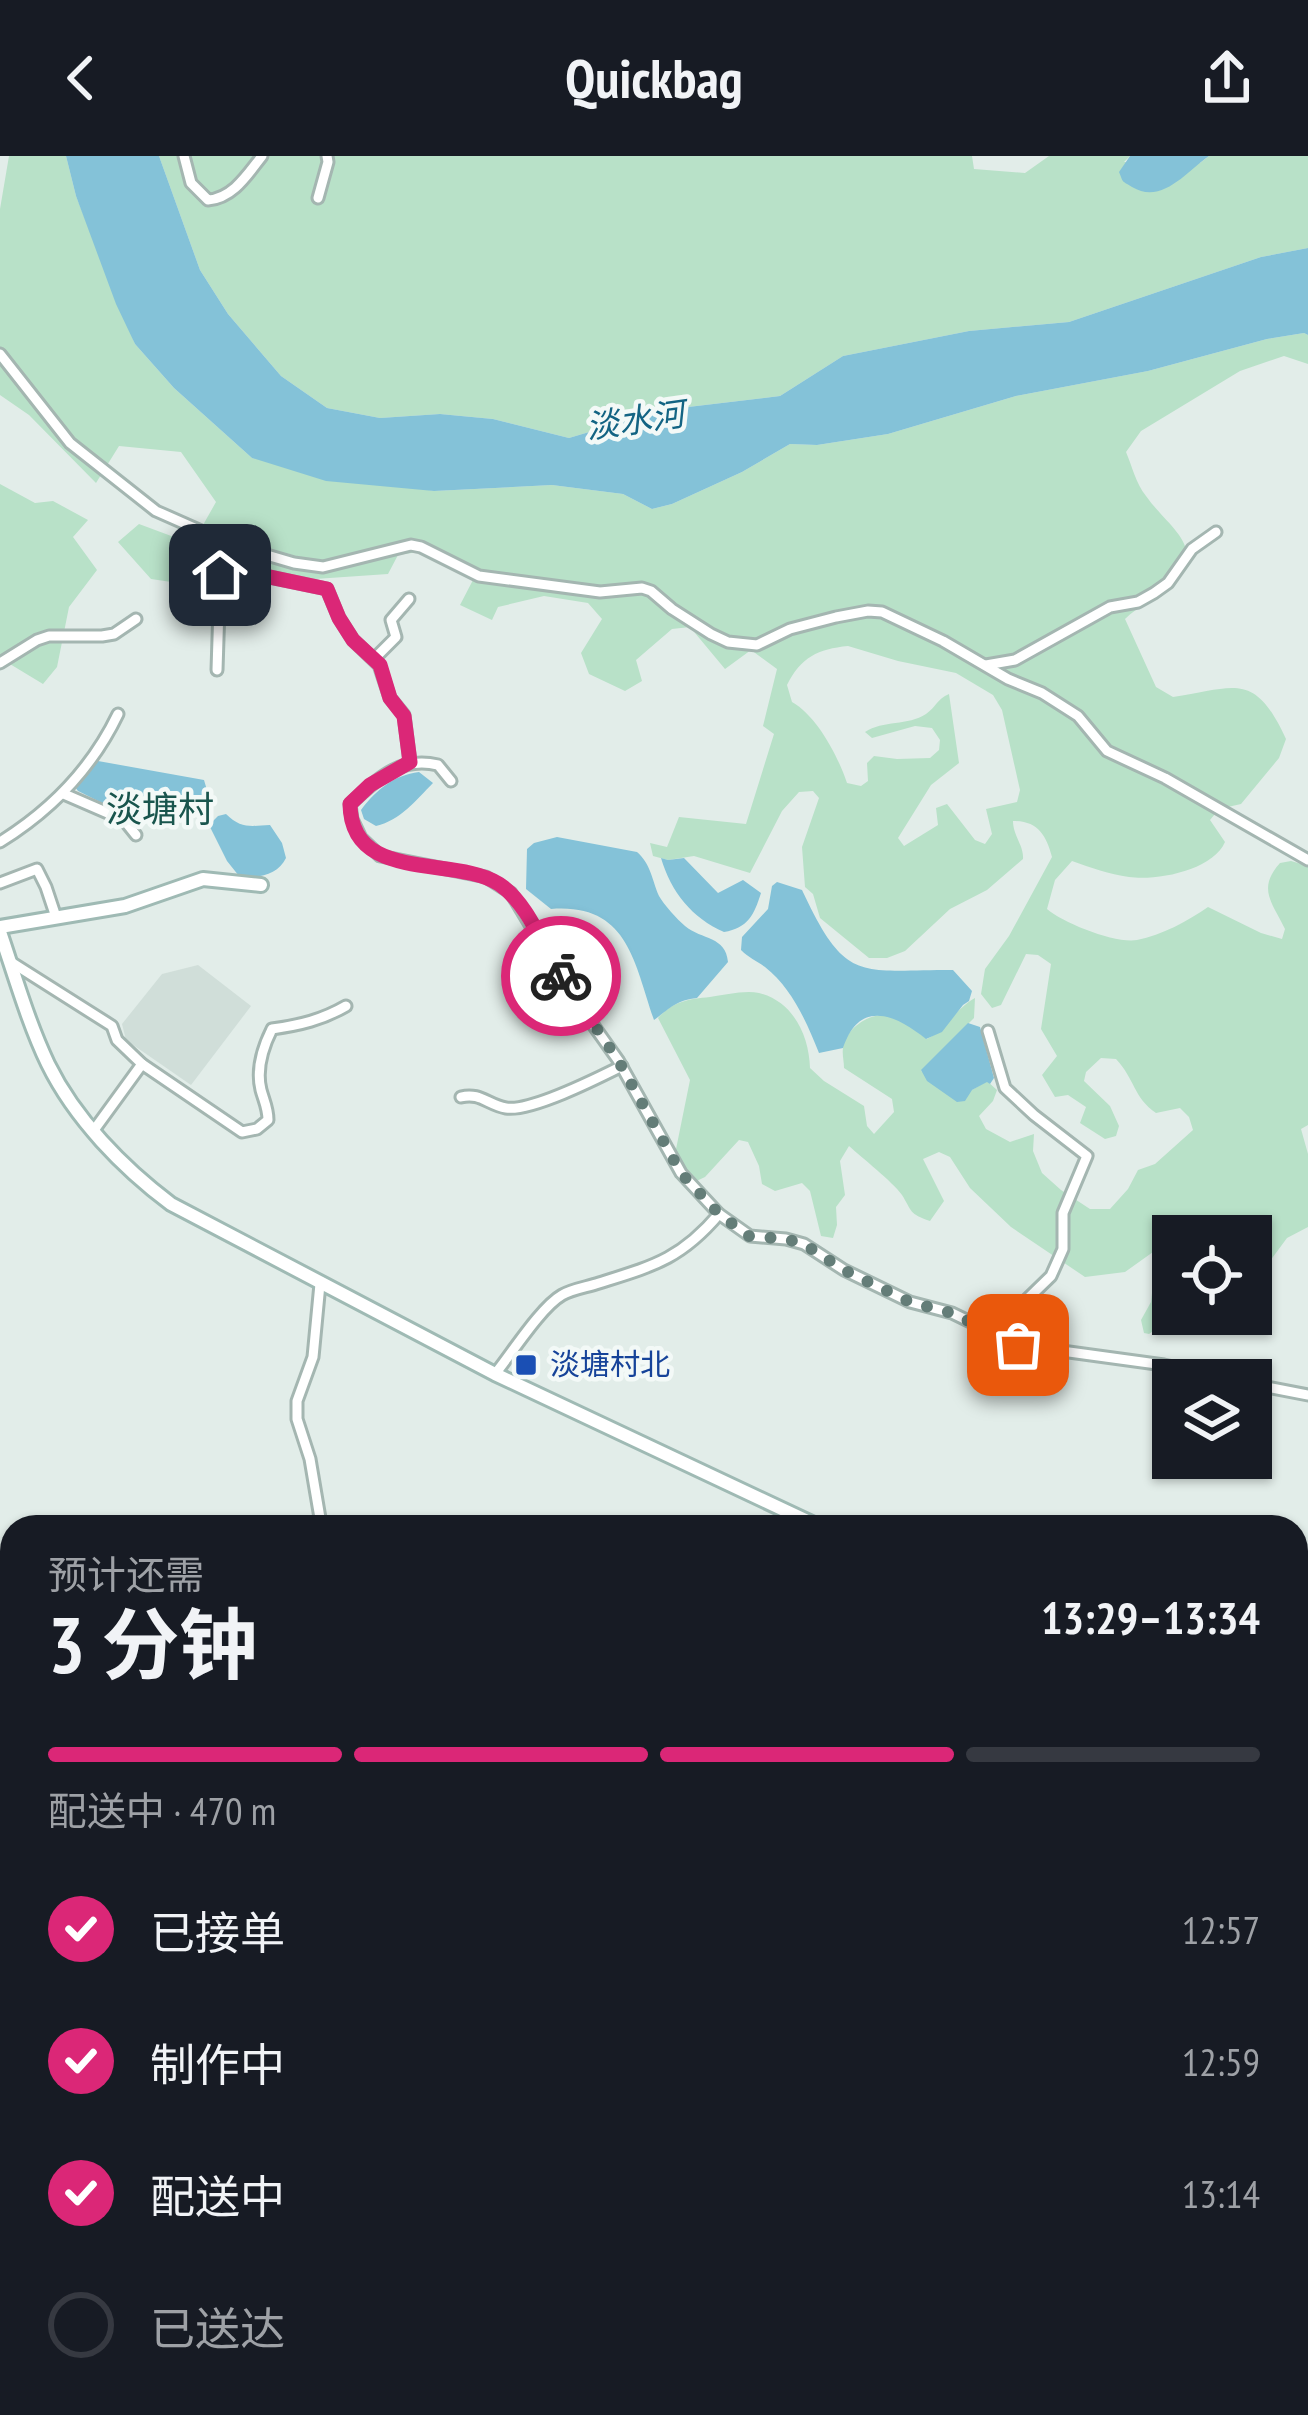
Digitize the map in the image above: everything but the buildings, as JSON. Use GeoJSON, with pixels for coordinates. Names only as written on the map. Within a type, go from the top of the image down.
{"type":"FeatureCollection","features":[{"type":"Feature","properties":{"kind":"main road"},"geometry":{"type":"LineString","coordinates":[[261,886],[203,879],[125,906],[0,929],[48,1064],[94,1130],[144,1183],[178,1210],[495,1375],[794,1515]]}},
{"type":"Feature","properties":{"kind":"street"},"geometry":{"type":"LineString","coordinates":[[184,156],[191,182],[208,200],[230,193],[262,156]]}},
{"type":"Feature","properties":{"kind":"street"},"geometry":{"type":"LineString","coordinates":[[319,198],[327,156]]}},
{"type":"Feature","properties":{"kind":"street"},"geometry":{"type":"LineString","coordinates":[[0,354],[70,443],[115,481],[156,511],[233,545],[323,567],[411,545],[479,576],[600,592],[642,588],[711,634],[728,642],[757,645],[790,628],[881,612],[1042,693],[1078,716],[1107,751],[1239,818],[1308,860]]}},
{"type":"Feature","properties":{"kind":"street"},"geometry":{"type":"LineString","coordinates":[[980,665],[1016,660],[1109,607],[1138,602],[1154,593],[1168,583],[1192,548],[1216,532]]}},
{"type":"Feature","properties":{"kind":"street"},"geometry":{"type":"LineString","coordinates":[[182,598],[220,575],[241,571],[327,589],[353,640],[383,672],[390,698],[404,716],[410,762]]}},
{"type":"Feature","properties":{"kind":"street"},"geometry":{"type":"LineString","coordinates":[[217,670],[220,575]]}},
{"type":"Feature","properties":{"kind":"street"},"geometry":{"type":"LineString","coordinates":[[374,659],[396,638],[391,620],[409,599]]}},
{"type":"Feature","properties":{"kind":"street"},"geometry":{"type":"LineString","coordinates":[[0,663],[37,640],[102,637],[136,619]]}},
{"type":"Feature","properties":{"kind":"street"},"geometry":{"type":"LineString","coordinates":[[0,842],[64,794],[103,745],[118,714]]}},
{"type":"Feature","properties":{"kind":"street"},"geometry":{"type":"LineString","coordinates":[[451,781],[438,765],[410,762],[370,785],[350,804],[361,838],[380,856],[487,877],[511,893],[574,998],[622,1066],[681,1173],[719,1214],[749,1236],[804,1244],[844,1270],[910,1302],[952,1313],[1018,1345],[1152,1363]]}},
{"type":"Feature","properties":{"kind":"street"},"geometry":{"type":"LineString","coordinates":[[64,794],[124,820],[136,835]]}},
{"type":"Feature","properties":{"kind":"street"},"geometry":{"type":"LineString","coordinates":[[0,883],[37,868],[56,917]]}},
{"type":"Feature","properties":{"kind":"street"},"geometry":{"type":"LineString","coordinates":[[10,961],[112,1026],[117,1040],[142,1064],[242,1132],[268,1120],[259,1070],[272,1030],[303,1025],[346,1006]]}},
{"type":"Feature","properties":{"kind":"street"},"geometry":{"type":"LineString","coordinates":[[984,1330],[1013,1312],[1051,1276],[1063,1249],[1063,1213],[1087,1156],[1005,1088],[988,1030]]}},
{"type":"Feature","properties":{"kind":"street"},"geometry":{"type":"LineString","coordinates":[[94,1130],[142,1064]]}},
{"type":"Feature","properties":{"kind":"street"},"geometry":{"type":"LineString","coordinates":[[461,1097],[484,1097],[508,1109],[523,1107],[622,1066]]}},
{"type":"Feature","properties":{"kind":"street"},"geometry":{"type":"LineString","coordinates":[[495,1375],[563,1294],[676,1255],[697,1240],[719,1214]]}},
{"type":"Feature","properties":{"kind":"street"},"geometry":{"type":"LineString","coordinates":[[319,1515],[297,1401],[313,1357],[320,1284]]}},
{"type":"Feature","properties":{"kind":"street"},"geometry":{"type":"LineString","coordinates":[[1272,1388],[1308,1395]]}},
{"type":"Feature","properties":{"kind":"shaded area"},"geometry":{"type":"Polygon","coordinates":[[[198,965],[251,1006],[191,1085],[126,1040],[122,1024],[162,974],[198,965]]]}},
{"type":"Feature","properties":{"kind":"green space"},"geometry":{"type":"Polygon","coordinates":[[[9,156],[66,156],[76,196],[135,344],[174,388],[252,458],[434,491],[552,485],[623,494],[652,509],[742,472],[790,444],[817,445],[888,434],[1016,396],[1148,371],[1267,339],[1308,335],[1308,364],[1284,356],[1240,371],[1141,431],[1126,452],[1143,491],[1187,552],[1179,576],[1125,619],[1156,687],[1173,697],[1228,688],[1253,693],[1264,702],[1286,739],[1279,758],[1241,804],[1219,809],[1210,820],[1225,842],[1209,860],[1169,875],[1141,878],[1072,861],[1055,880],[1047,909],[1090,931],[1137,940],[1165,931],[1208,907],[1282,939],[1285,929],[1269,896],[1269,880],[1280,863],[1308,866],[1308,1125],[1301,1129],[1308,1154],[1308,1227],[1287,1238],[1272,1258],[1272,1215],[1152,1215],[1152,1253],[1125,1272],[1085,1277],[1011,1227],[970,1188],[950,1157],[939,1152],[923,1159],[944,1201],[930,1221],[915,1214],[897,1189],[849,1146],[840,1161],[845,1195],[836,1207],[833,1238],[821,1236],[810,1191],[802,1183],[775,1191],[762,1184],[748,1142],[739,1140],[705,1177],[686,1186],[673,1164],[690,1080],[658,1018],[682,1002],[734,993],[771,997],[790,1012],[807,1044],[810,1068],[864,1106],[867,1126],[874,1134],[894,1112],[892,1099],[844,1068],[843,1048],[852,1029],[885,1015],[902,1020],[927,1039],[975,998],[974,1018],[921,1071],[972,1090],[987,1081],[997,1090],[979,1116],[986,1129],[1010,1142],[1034,1134],[1033,1151],[1042,1173],[1090,1209],[1110,1209],[1138,1170],[1155,1164],[1193,1130],[1180,1108],[1156,1113],[1148,1107],[1116,1059],[1101,1058],[1086,1072],[1084,1081],[1110,1106],[1119,1126],[1116,1136],[1105,1139],[1080,1123],[1086,1107],[1068,1095],[1055,1097],[1042,1075],[1057,1056],[1041,1029],[1051,964],[1038,955],[1026,954],[1001,1005],[992,1008],[981,994],[985,969],[1009,936],[1052,857],[1035,827],[1013,821],[1023,859],[987,890],[950,909],[905,951],[887,958],[869,958],[820,918],[813,894],[805,887],[802,847],[819,798],[813,791],[799,792],[782,811],[750,873],[694,856],[668,860],[653,856],[650,843],[667,847],[679,817],[746,824],[774,734],[763,726],[777,669],[751,650],[725,669],[690,627],[672,629],[636,660],[642,681],[625,691],[589,674],[581,653],[602,619],[588,603],[544,596],[498,607],[492,620],[460,605],[473,580],[425,551],[398,555],[388,574],[315,579],[211,560],[185,584],[151,579],[118,542],[139,524],[182,540],[203,525],[216,502],[181,452],[119,446],[96,483],[29,415],[0,395],[0,209],[9,156]],[[848,646],[819,652],[798,668],[787,685],[792,702],[825,738],[847,783],[861,786],[868,781],[867,763],[874,756],[930,758],[939,750],[940,740],[932,728],[915,726],[872,738],[865,732],[919,718],[949,694],[959,763],[931,785],[898,838],[904,846],[938,825],[936,808],[947,804],[975,840],[985,844],[992,834],[986,809],[1017,802],[1020,790],[1002,710],[993,695],[956,673],[848,646]]]}},
{"type":"Feature","properties":{"kind":"green space"},"geometry":{"type":"Polygon","coordinates":[[[159,156],[972,156],[974,169],[1025,173],[1049,156],[1130,156],[1124,162],[1200,163],[1209,156],[1308,156],[1308,248],[1261,257],[1069,322],[969,331],[843,356],[780,396],[663,410],[569,438],[493,419],[440,414],[380,418],[327,408],[281,376],[228,314],[200,270],[159,156]]]}},
{"type":"Feature","properties":{"kind":"green space"},"geometry":{"type":"Polygon","coordinates":[[[0,484],[35,503],[53,501],[88,520],[73,537],[97,570],[69,607],[57,667],[43,684],[0,658],[0,484]]]}},
{"type":"Feature","properties":{"kind":"green space"},"geometry":{"type":"Polygon","coordinates":[[[1152,1293],[1149,1334],[1144,1333],[1141,1320],[1152,1293]]]}},
{"type":"Feature","properties":{"kind":"water","name":"淡水河"},"geometry":{"type":"Polygon","coordinates":[[[66,156],[159,156],[200,270],[228,314],[281,376],[327,408],[380,418],[440,414],[493,419],[569,438],[663,410],[780,396],[843,356],[969,331],[1069,322],[1261,257],[1308,248],[1308,335],[1267,339],[1148,371],[1016,396],[888,434],[817,445],[790,444],[742,472],[652,509],[623,494],[552,485],[434,491],[326,481],[252,458],[174,388],[135,344],[76,196],[66,156]]]}},
{"type":"Feature","properties":{"kind":"water"},"geometry":{"type":"Polygon","coordinates":[[[1130,156],[1209,156],[1173,184],[1153,192],[1122,180],[1119,172],[1130,156]]]}},
{"type":"Feature","properties":{"kind":"water"},"geometry":{"type":"Polygon","coordinates":[[[98,761],[204,780],[209,797],[163,809],[109,806],[75,787],[98,761]]]}},
{"type":"Feature","properties":{"kind":"water"},"geometry":{"type":"Polygon","coordinates":[[[419,772],[433,783],[407,809],[376,826],[364,819],[361,810],[379,790],[419,772]]]}},
{"type":"Feature","properties":{"kind":"water"},"geometry":{"type":"Polygon","coordinates":[[[226,814],[242,824],[270,825],[282,843],[286,858],[282,864],[266,874],[239,876],[209,825],[226,814]]]}},
{"type":"Feature","properties":{"kind":"water"},"geometry":{"type":"Polygon","coordinates":[[[557,837],[637,852],[671,912],[685,926],[723,947],[728,962],[697,998],[678,1003],[654,1020],[633,958],[612,926],[577,910],[551,909],[526,889],[527,849],[557,837]]]}},
{"type":"Feature","properties":{"kind":"water"},"geometry":{"type":"Polygon","coordinates":[[[661,858],[684,858],[718,893],[743,880],[761,893],[753,914],[732,930],[724,932],[713,926],[684,902],[661,858]]]}},
{"type":"Feature","properties":{"kind":"water"},"geometry":{"type":"Polygon","coordinates":[[[777,882],[802,890],[844,957],[875,969],[953,970],[972,991],[969,1001],[942,1032],[926,1039],[891,1018],[869,1017],[850,1032],[843,1048],[819,1053],[783,985],[741,950],[742,937],[768,909],[777,882]]]}},
{"type":"Feature","properties":{"kind":"water"},"geometry":{"type":"Polygon","coordinates":[[[968,1023],[980,1027],[994,1078],[957,1102],[927,1081],[921,1070],[968,1023]]]}},
{"type":"Feature","properties":{"kind":"way so far"},"geometry":{"type":"LineString","coordinates":[[561,976],[618,1060],[681,1173],[719,1214],[749,1236],[804,1244],[844,1270],[910,1302],[952,1313],[1018,1345]]}},
{"type":"Feature","properties":{"kind":"place","name":"淡塘村北"},"geometry":{"type":"Point","coordinates":[526,1365]}},
{"type":"Feature","properties":{"kind":"district","name":"淡塘村"},"geometry":{"type":"Point","coordinates":[160,809]}},
{"type":"Feature","properties":{"kind":"route"},"geometry":{"type":"LineString","coordinates":[[220,575],[241,571],[327,589],[353,640],[380,665],[390,698],[404,716],[408,731],[410,762],[370,785],[350,804],[361,838],[380,856],[487,877],[502,886],[524,912],[561,976]]}}]}
